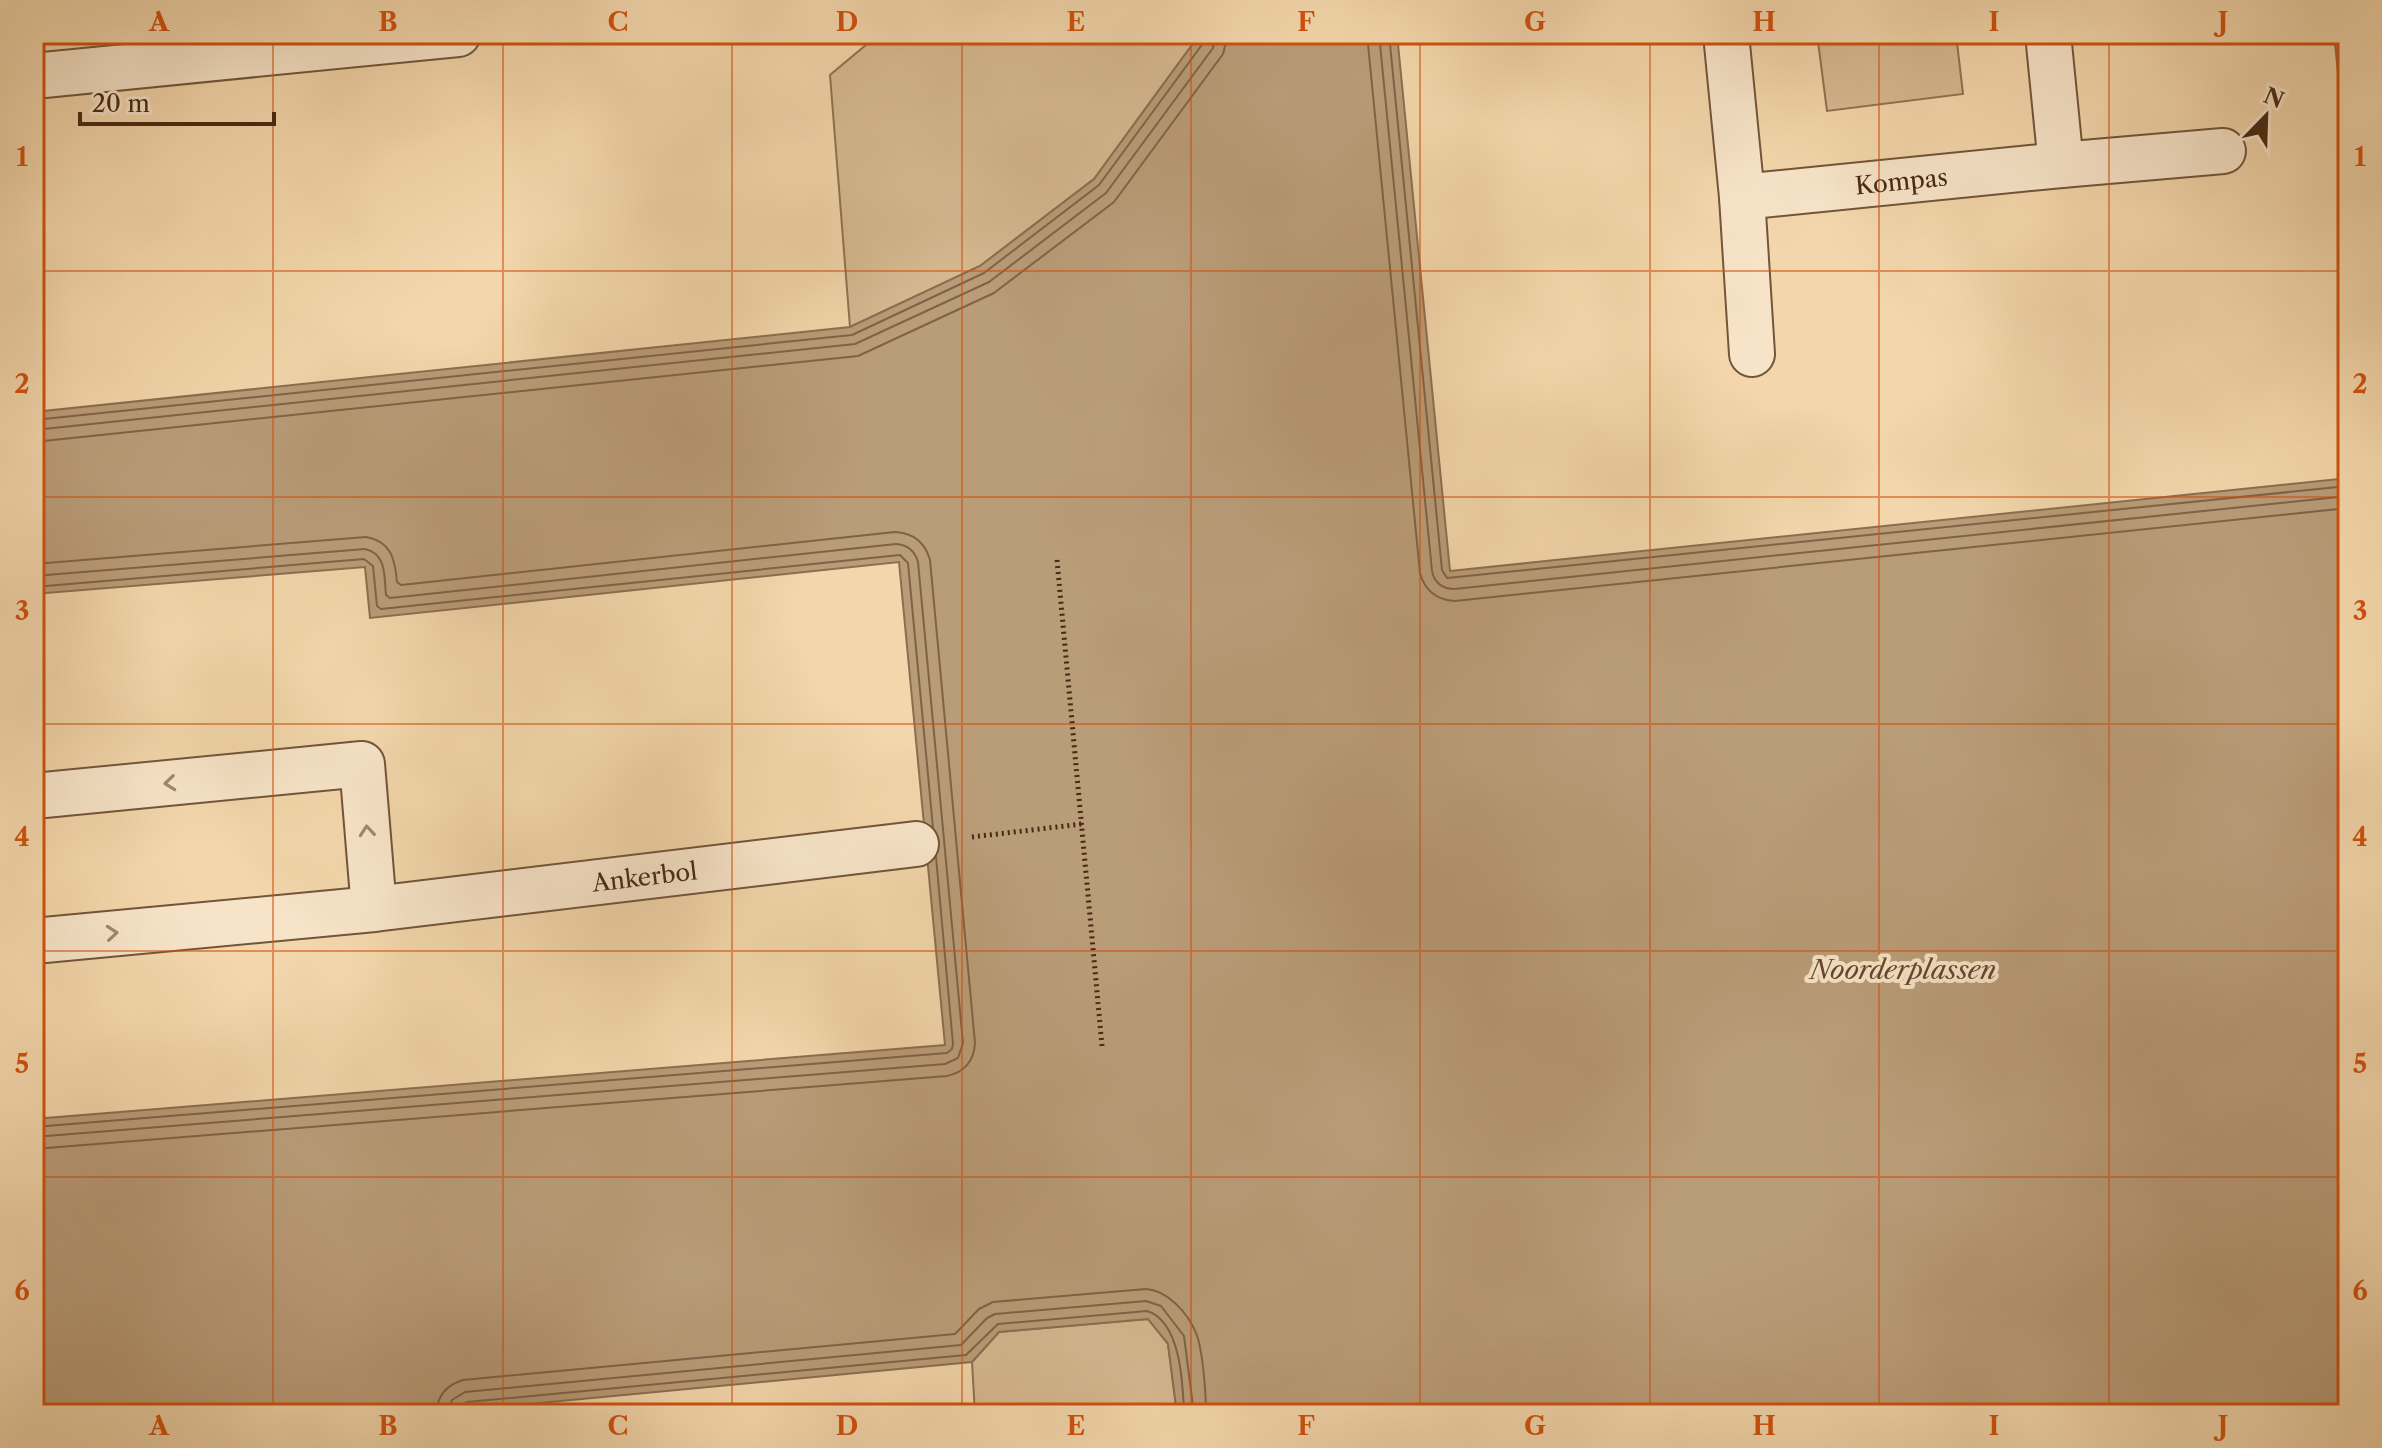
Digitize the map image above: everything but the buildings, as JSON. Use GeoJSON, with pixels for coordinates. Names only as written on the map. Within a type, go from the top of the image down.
{"type":"FeatureCollection","features":[{"type":"Feature","properties":{"kind":"street"},"geometry":{"type":"LineString","coordinates":[[34,76],[458,34]]}},
{"type":"Feature","properties":{"kind":"street"},"geometry":{"type":"LineString","coordinates":[[1726,34],[1742,197],[1752,354]]}},
{"type":"Feature","properties":{"kind":"street"},"geometry":{"type":"LineString","coordinates":[[2048,34],[2061,165]]}},
{"type":"Feature","properties":{"kind":"street","name":"Kompas"},"geometry":{"type":"LineString","coordinates":[[1742,197],[2223,151]]}},
{"type":"Feature","properties":{"kind":"street"},"geometry":{"type":"LineString","coordinates":[[34,796],[362,764],[374,909]]}},
{"type":"Feature","properties":{"kind":"street","name":"Ankerbol"},"geometry":{"type":"LineString","coordinates":[[34,941],[374,909],[916,844]]}},
{"type":"Feature","properties":{"kind":"path"},"geometry":{"type":"LineString","coordinates":[[1057,560],[1102,1046]]}},
{"type":"Feature","properties":{"kind":"path"},"geometry":{"type":"LineString","coordinates":[[916,844],[1082,824]]}},
{"type":"Feature","properties":{"kind":"shaded area"},"geometry":{"type":"Polygon","coordinates":[[[879,34],[1200,34],[1094,179],[980,266],[850,327],[830,75],[879,34]]]}},
{"type":"Feature","properties":{"kind":"shaded area"},"geometry":{"type":"Polygon","coordinates":[[[1817,34],[1956,34],[1963,94],[1827,111],[1817,34]]]}},
{"type":"Feature","properties":{"kind":"shaded area"},"geometry":{"type":"Polygon","coordinates":[[[1148,1319],[1168,1344],[1177,1414],[975,1414],[972,1362],[999,1332],[1148,1319]]]}},
{"type":"Feature","properties":{"kind":"water","name":"Noorderplassen"},"geometry":{"type":"Polygon","coordinates":[[[1200,34],[1397,34],[1450,571],[2348,478],[2348,1414],[1177,1414],[1168,1344],[1148,1319],[999,1332],[972,1362],[425,1414],[34,1414],[34,1119],[945,1045],[899,562],[370,618],[365,567],[34,594],[34,412],[850,327],[980,266],[1094,179],[1200,34]]]}},
{"type":"Feature","properties":{"kind":"water"},"geometry":{"type":"Polygon","coordinates":[[[2334,34],[2348,34],[2348,121],[2343,121],[2334,34]]]}}]}
